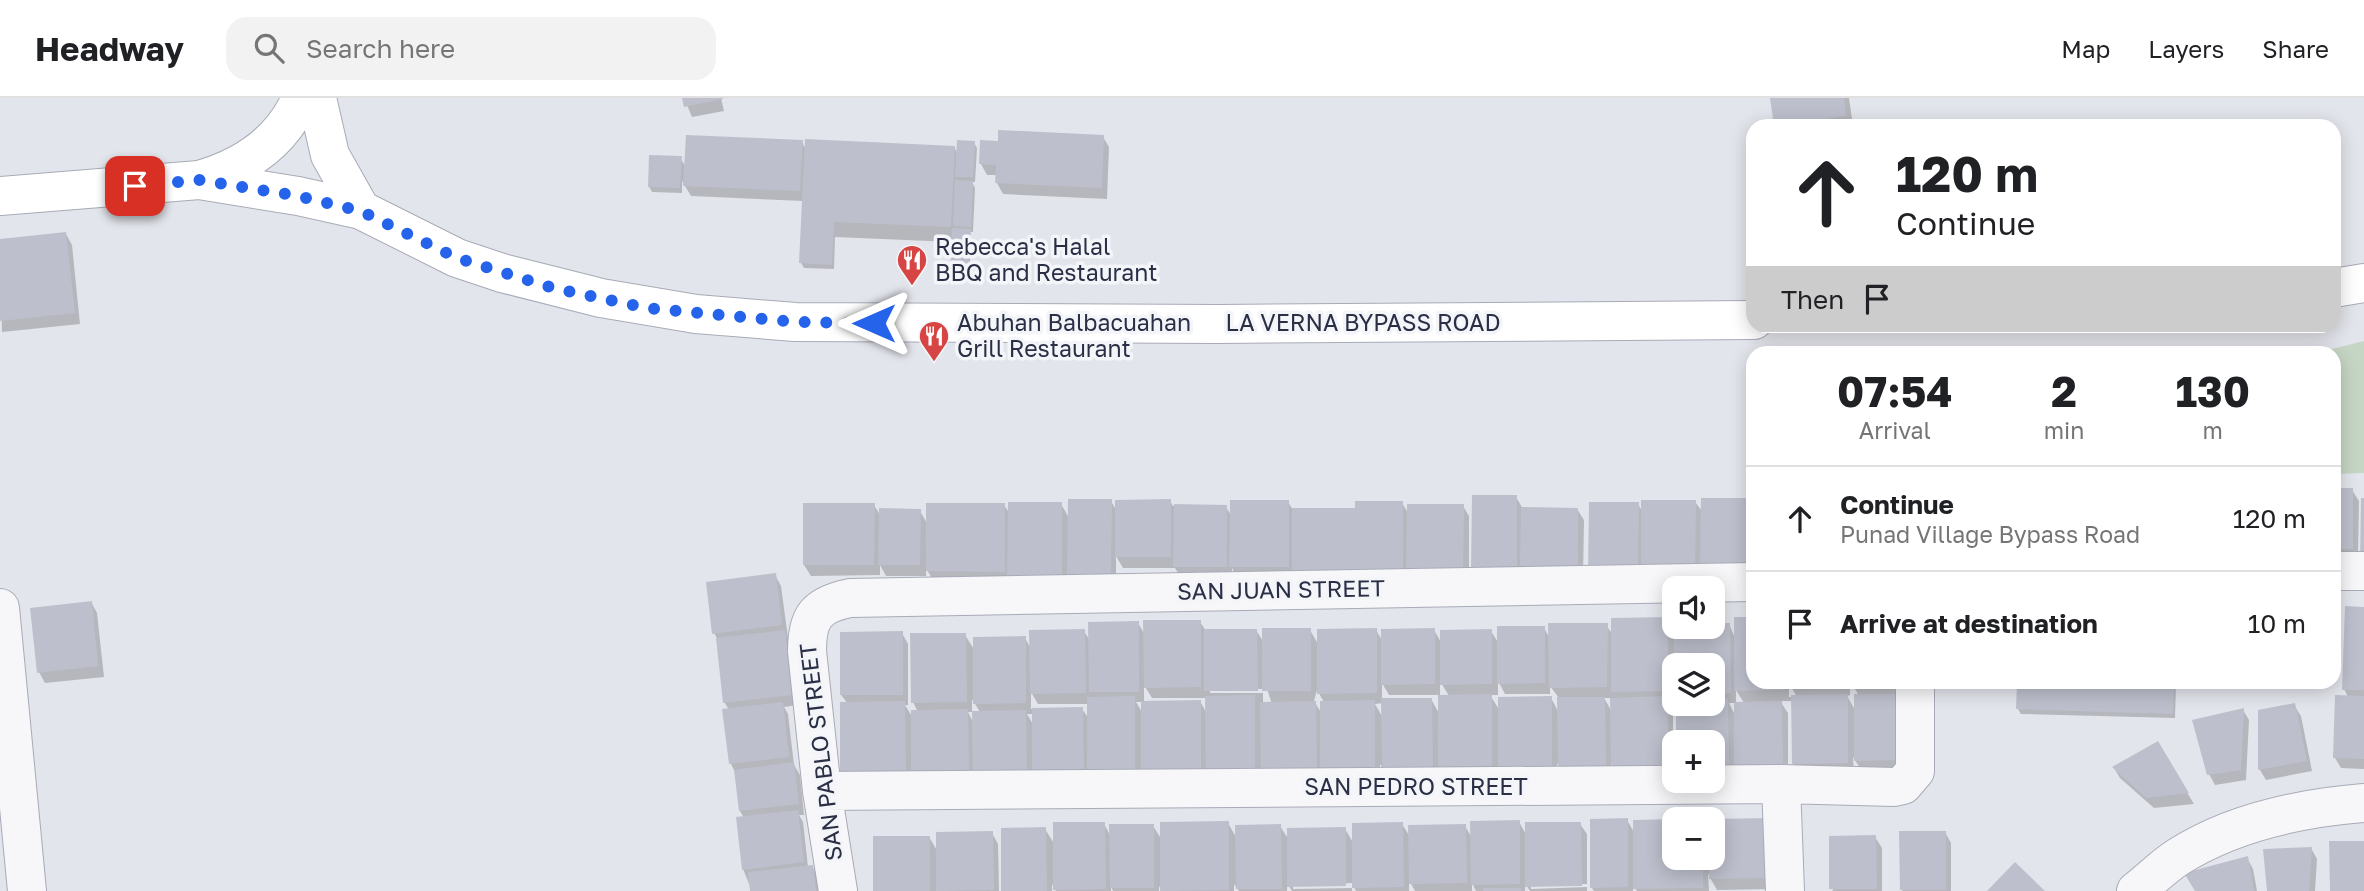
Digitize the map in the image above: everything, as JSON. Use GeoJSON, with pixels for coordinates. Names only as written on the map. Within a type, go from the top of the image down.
{"type":"FeatureCollection","features":[{"type":"Feature","properties":{"kind":"street"},"geometry":{"type":"LineString","coordinates":[[0,196],[199,180],[241,164],[269,145],[291,118],[301,98]]}},
{"type":"Feature","properties":{"kind":"street"},"geometry":{"type":"LineString","coordinates":[[317,98],[330,155],[361,211]]}},
{"type":"Feature","properties":{"kind":"street","name":"LA VERNA BYPASS ROAD"},"geometry":{"type":"LineString","coordinates":[[199,180],[298,196],[361,211],[457,258],[553,288],[647,308],[770,320],[1206,324],[1746,320]]}},
{"type":"Feature","properties":{"kind":"street"},"geometry":{"type":"LineString","coordinates":[[2341,287],[2364,282]]}},
{"type":"Feature","properties":{"kind":"street"},"geometry":{"type":"LineString","coordinates":[[2341,571],[2364,571]]}},
{"type":"Feature","properties":{"kind":"street","name":"SAN JUAN STREET"},"geometry":{"type":"LineString","coordinates":[[814,615],[830,602],[850,598],[1746,582]]}},
{"type":"Feature","properties":{"kind":"street"},"geometry":{"type":"LineString","coordinates":[[0,608],[5,725],[27,891]]}},
{"type":"Feature","properties":{"kind":"street","name":"SAN PABLO STREET"},"geometry":{"type":"LineString","coordinates":[[814,615],[807,631],[807,651],[822,791],[838,891]]}},
{"type":"Feature","properties":{"kind":"street","name":"SAN PEDRO STREET"},"geometry":{"type":"LineString","coordinates":[[822,791],[1781,784],[1895,787],[1903,785],[1911,778],[1916,762],[1915,689]]}},
{"type":"Feature","properties":{"kind":"street"},"geometry":{"type":"LineString","coordinates":[[1781,784],[1785,891]]}},
{"type":"Feature","properties":{"kind":"street"},"geometry":{"type":"LineString","coordinates":[[2136,891],[2179,857],[2230,831],[2309,807],[2364,803]]}},
{"type":"Feature","properties":{"kind":"green space"},"geometry":{"type":"Polygon","coordinates":[[[2364,341],[2364,473],[2341,474],[2341,347],[2364,341]]]}},
{"type":"Feature","properties":{"kind":"building"},"geometry":{"type":"Polygon","coordinates":[[[682,98],[723,98],[723,99],[684,107],[682,98]]]}},
{"type":"Feature","properties":{"kind":"building"},"geometry":{"type":"Polygon","coordinates":[[[1770,98],[1844,98],[1846,116],[1824,119],[1773,119],[1770,98]]]}},
{"type":"Feature","properties":{"kind":"building"},"geometry":{"type":"Polygon","coordinates":[[[998,130],[1104,135],[1102,188],[995,183],[996,165],[979,164],[980,140],[998,141],[998,130]]]}},
{"type":"Feature","properties":{"kind":"building"},"geometry":{"type":"Polygon","coordinates":[[[686,135],[803,140],[800,191],[683,186],[686,135]]]}},
{"type":"Feature","properties":{"kind":"building"},"geometry":{"type":"Polygon","coordinates":[[[805,139],[955,146],[951,227],[834,222],[832,265],[799,263],[805,139]]]}},
{"type":"Feature","properties":{"kind":"building"},"geometry":{"type":"Polygon","coordinates":[[[957,140],[975,141],[973,177],[955,177],[957,140]]]}},
{"type":"Feature","properties":{"kind":"building"},"geometry":{"type":"Polygon","coordinates":[[[649,155],[682,156],[680,188],[648,187],[649,155]]]}},
{"type":"Feature","properties":{"kind":"building"},"geometry":{"type":"Polygon","coordinates":[[[955,180],[973,181],[971,227],[953,226],[955,180]]]}},
{"type":"Feature","properties":{"kind":"building"},"geometry":{"type":"Polygon","coordinates":[[[952,228],[971,229],[968,276],[950,275],[952,228]]]}},
{"type":"Feature","properties":{"kind":"building"},"geometry":{"type":"Polygon","coordinates":[[[66,232],[75,313],[0,321],[0,239],[66,232]]]}},
{"type":"Feature","properties":{"kind":"building"},"geometry":{"type":"Polygon","coordinates":[[[2341,488],[2353,488],[2353,549],[2341,549],[2341,488]]]}},
{"type":"Feature","properties":{"kind":"building"},"geometry":{"type":"Polygon","coordinates":[[[1472,495],[1517,495],[1517,572],[1471,572],[1472,495]]]}},
{"type":"Feature","properties":{"kind":"building"},"geometry":{"type":"Polygon","coordinates":[[[1701,498],[1746,498],[1746,567],[1700,567],[1701,498]]]}},
{"type":"Feature","properties":{"kind":"building"},"geometry":{"type":"Polygon","coordinates":[[[2361,498],[2364,498],[2364,562],[2360,562],[2361,498]]]}},
{"type":"Feature","properties":{"kind":"building"},"geometry":{"type":"Polygon","coordinates":[[[1068,499],[1112,499],[1111,575],[1067,574],[1068,499]]]}},
{"type":"Feature","properties":{"kind":"building"},"geometry":{"type":"Polygon","coordinates":[[[1171,499],[1171,557],[1115,557],[1115,500],[1171,499]]]}},
{"type":"Feature","properties":{"kind":"building"},"geometry":{"type":"Polygon","coordinates":[[[1230,500],[1289,500],[1289,567],[1229,567],[1230,500]]]}},
{"type":"Feature","properties":{"kind":"building"},"geometry":{"type":"Polygon","coordinates":[[[1641,500],[1696,500],[1695,573],[1641,572],[1641,500]]]}},
{"type":"Feature","properties":{"kind":"building"},"geometry":{"type":"Polygon","coordinates":[[[1355,501],[1403,501],[1403,578],[1292,574],[1292,508],[1355,508],[1355,501]]]}},
{"type":"Feature","properties":{"kind":"building"},"geometry":{"type":"Polygon","coordinates":[[[1008,502],[1062,502],[1062,576],[1007,577],[1008,502]]]}},
{"type":"Feature","properties":{"kind":"building"},"geometry":{"type":"Polygon","coordinates":[[[1589,502],[1639,502],[1638,573],[1588,573],[1589,502]]]}},
{"type":"Feature","properties":{"kind":"building"},"geometry":{"type":"Polygon","coordinates":[[[803,503],[875,503],[874,565],[803,565],[803,503]]]}},
{"type":"Feature","properties":{"kind":"building"},"geometry":{"type":"Polygon","coordinates":[[[926,503],[1005,503],[1005,572],[926,571],[926,503]]]}},
{"type":"Feature","properties":{"kind":"building"},"geometry":{"type":"Polygon","coordinates":[[[1174,504],[1227,505],[1227,567],[1173,567],[1174,504]]]}},
{"type":"Feature","properties":{"kind":"building"},"geometry":{"type":"Polygon","coordinates":[[[1407,504],[1464,504],[1463,578],[1406,578],[1407,504]]]}},
{"type":"Feature","properties":{"kind":"building"},"geometry":{"type":"Polygon","coordinates":[[[1521,507],[1578,508],[1578,567],[1520,566],[1521,507]]]}},
{"type":"Feature","properties":{"kind":"building"},"geometry":{"type":"Polygon","coordinates":[[[879,508],[921,509],[920,565],[878,565],[879,508]]]}},
{"type":"Feature","properties":{"kind":"building"},"geometry":{"type":"Polygon","coordinates":[[[776,573],[782,625],[712,634],[706,582],[776,573]]]}},
{"type":"Feature","properties":{"kind":"building"},"geometry":{"type":"Polygon","coordinates":[[[92,601],[98,666],[37,673],[30,608],[92,601]]]}},
{"type":"Feature","properties":{"kind":"building"},"geometry":{"type":"Polygon","coordinates":[[[2345,606],[2364,607],[2364,690],[2342,690],[2345,606]]]}},
{"type":"Feature","properties":{"kind":"building"},"geometry":{"type":"Polygon","coordinates":[[[1662,617],[1662,639],[1668,639],[1668,653],[1662,653],[1662,691],[1611,692],[1611,618],[1662,617]]]}},
{"type":"Feature","properties":{"kind":"building"},"geometry":{"type":"Polygon","coordinates":[[[1734,617],[1746,617],[1746,689],[1784,690],[1734,691],[1734,617]]]}},
{"type":"Feature","properties":{"kind":"building"},"geometry":{"type":"Polygon","coordinates":[[[1143,620],[1201,620],[1201,687],[1144,688],[1143,620]]]}},
{"type":"Feature","properties":{"kind":"building"},"geometry":{"type":"Polygon","coordinates":[[[1139,621],[1139,692],[1089,692],[1088,622],[1139,621]]]}},
{"type":"Feature","properties":{"kind":"building"},"geometry":{"type":"Polygon","coordinates":[[[1548,623],[1608,623],[1607,687],[1549,688],[1548,623]]]}},
{"type":"Feature","properties":{"kind":"building"},"geometry":{"type":"Polygon","coordinates":[[[1725,623],[1730,623],[1731,693],[1725,693],[1725,653],[1674,653],[1674,639],[1725,639],[1725,623]]]}},
{"type":"Feature","properties":{"kind":"building"},"geometry":{"type":"Polygon","coordinates":[[[1497,626],[1545,626],[1545,683],[1497,684],[1497,626]]]}},
{"type":"Feature","properties":{"kind":"building"},"geometry":{"type":"Polygon","coordinates":[[[1262,628],[1311,628],[1311,691],[1262,691],[1262,628]]]}},
{"type":"Feature","properties":{"kind":"building"},"geometry":{"type":"Polygon","coordinates":[[[1377,628],[1377,693],[1317,694],[1317,629],[1377,628]]]}},
{"type":"Feature","properties":{"kind":"building"},"geometry":{"type":"Polygon","coordinates":[[[1435,628],[1435,684],[1381,685],[1381,629],[1435,628]]]}},
{"type":"Feature","properties":{"kind":"building"},"geometry":{"type":"Polygon","coordinates":[[[1085,629],[1086,693],[1030,694],[1029,630],[1085,629]]]}},
{"type":"Feature","properties":{"kind":"building"},"geometry":{"type":"Polygon","coordinates":[[[1204,629],[1257,629],[1258,691],[1204,691],[1204,629]]]}},
{"type":"Feature","properties":{"kind":"building"},"geometry":{"type":"Polygon","coordinates":[[[1492,629],[1492,684],[1440,685],[1440,630],[1492,629]]]}},
{"type":"Feature","properties":{"kind":"building"},"geometry":{"type":"Polygon","coordinates":[[[785,630],[792,695],[723,703],[716,638],[785,630]]]}},
{"type":"Feature","properties":{"kind":"building"},"geometry":{"type":"Polygon","coordinates":[[[903,631],[903,695],[840,695],[840,632],[903,631]]]}},
{"type":"Feature","properties":{"kind":"building"},"geometry":{"type":"Polygon","coordinates":[[[910,633],[966,633],[967,702],[911,703],[910,633]]]}},
{"type":"Feature","properties":{"kind":"building"},"geometry":{"type":"Polygon","coordinates":[[[1026,636],[1026,703],[973,704],[973,637],[1026,636]]]}},
{"type":"Feature","properties":{"kind":"building"},"geometry":{"type":"Polygon","coordinates":[[[2017,689],[2174,689],[2173,714],[2016,709],[2017,689]]]}},
{"type":"Feature","properties":{"kind":"building"},"geometry":{"type":"Polygon","coordinates":[[[1492,694],[1492,772],[1438,773],[1438,695],[1492,694]]]}},
{"type":"Feature","properties":{"kind":"building"},"geometry":{"type":"Polygon","coordinates":[[[1848,694],[1848,763],[1792,764],[1791,695],[1848,694]]]}},
{"type":"Feature","properties":{"kind":"building"},"geometry":{"type":"Polygon","coordinates":[[[1854,694],[1904,694],[1905,760],[1854,761],[1854,694]]]}},
{"type":"Feature","properties":{"kind":"building"},"geometry":{"type":"Polygon","coordinates":[[[1255,695],[1255,776],[1206,777],[1205,696],[1255,695]]]}},
{"type":"Feature","properties":{"kind":"building"},"geometry":{"type":"Polygon","coordinates":[[[2335,695],[2364,696],[2364,759],[2333,758],[2335,695]]]}},
{"type":"Feature","properties":{"kind":"building"},"geometry":{"type":"Polygon","coordinates":[[[1135,696],[1135,780],[1087,781],[1087,697],[1135,696]]]}},
{"type":"Feature","properties":{"kind":"building"},"geometry":{"type":"Polygon","coordinates":[[[1552,696],[1552,772],[1498,772],[1498,697],[1552,696]]]}},
{"type":"Feature","properties":{"kind":"building"},"geometry":{"type":"Polygon","coordinates":[[[1662,696],[1662,716],[1668,716],[1668,730],[1662,730],[1662,765],[1611,765],[1610,698],[1662,696]]]}},
{"type":"Feature","properties":{"kind":"building"},"geometry":{"type":"Polygon","coordinates":[[[1557,697],[1605,697],[1606,766],[1558,767],[1557,697]]]}},
{"type":"Feature","properties":{"kind":"building"},"geometry":{"type":"Polygon","coordinates":[[[1381,698],[1432,698],[1433,770],[1382,770],[1381,698]]]}},
{"type":"Feature","properties":{"kind":"building"},"geometry":{"type":"Polygon","coordinates":[[[1725,699],[1728,699],[1729,764],[1725,764],[1725,730],[1676,730],[1676,716],[1725,716],[1725,699]]]}},
{"type":"Feature","properties":{"kind":"building"},"geometry":{"type":"Polygon","coordinates":[[[1201,700],[1201,775],[1141,776],[1141,701],[1201,700]]]}},
{"type":"Feature","properties":{"kind":"building"},"geometry":{"type":"Polygon","coordinates":[[[1375,700],[1375,775],[1320,775],[1320,701],[1375,700]]]}},
{"type":"Feature","properties":{"kind":"building"},"geometry":{"type":"Polygon","coordinates":[[[905,701],[906,773],[840,774],[840,702],[905,701]]]}},
{"type":"Feature","properties":{"kind":"building"},"geometry":{"type":"Polygon","coordinates":[[[1316,701],[1317,773],[1261,774],[1260,702],[1316,701]]]}},
{"type":"Feature","properties":{"kind":"building"},"geometry":{"type":"Polygon","coordinates":[[[1782,701],[1783,766],[1734,766],[1734,702],[1782,701]]]}},
{"type":"Feature","properties":{"kind":"building"},"geometry":{"type":"Polygon","coordinates":[[[783,702],[789,757],[729,764],[722,709],[783,702]]]}},
{"type":"Feature","properties":{"kind":"building"},"geometry":{"type":"Polygon","coordinates":[[[2295,703],[2307,761],[2258,770],[2258,710],[2295,703]]]}},
{"type":"Feature","properties":{"kind":"building"},"geometry":{"type":"Polygon","coordinates":[[[1083,707],[1084,771],[1032,772],[1032,708],[1083,707]]]}},
{"type":"Feature","properties":{"kind":"building"},"geometry":{"type":"Polygon","coordinates":[[[2244,708],[2241,770],[2207,775],[2192,720],[2244,708]]]}},
{"type":"Feature","properties":{"kind":"building"},"geometry":{"type":"Polygon","coordinates":[[[968,709],[969,771],[911,772],[911,710],[968,709]]]}},
{"type":"Feature","properties":{"kind":"building"},"geometry":{"type":"Polygon","coordinates":[[[1026,710],[1027,774],[973,775],[972,711],[1026,710]]]}},
{"type":"Feature","properties":{"kind":"building"},"geometry":{"type":"Polygon","coordinates":[[[2158,741],[2189,793],[2146,798],[2112,767],[2158,741]]]}},
{"type":"Feature","properties":{"kind":"building"},"geometry":{"type":"Polygon","coordinates":[[[794,762],[799,804],[739,811],[734,770],[794,762]]]}},
{"type":"Feature","properties":{"kind":"building"},"geometry":{"type":"Polygon","coordinates":[[[798,810],[804,862],[742,870],[736,817],[798,810]]]}},
{"type":"Feature","properties":{"kind":"building"},"geometry":{"type":"Polygon","coordinates":[[[1628,818],[1628,887],[1590,888],[1590,819],[1628,818]]]}},
{"type":"Feature","properties":{"kind":"building"},"geometry":{"type":"Polygon","coordinates":[[[1767,818],[1767,878],[1709,879],[1709,870],[1725,870],[1725,819],[1767,818]]]}},
{"type":"Feature","properties":{"kind":"building"},"geometry":{"type":"Polygon","coordinates":[[[1662,819],[1662,870],[1703,870],[1703,888],[1633,889],[1633,820],[1662,819]]]}},
{"type":"Feature","properties":{"kind":"building"},"geometry":{"type":"Polygon","coordinates":[[[1520,820],[1520,884],[1471,885],[1470,821],[1520,820]]]}},
{"type":"Feature","properties":{"kind":"building"},"geometry":{"type":"Polygon","coordinates":[[[1229,821],[1229,890],[1160,891],[1160,822],[1229,821]]]}},
{"type":"Feature","properties":{"kind":"building"},"geometry":{"type":"Polygon","coordinates":[[[1053,822],[1105,822],[1106,889],[1053,890],[1053,822]]]}},
{"type":"Feature","properties":{"kind":"building"},"geometry":{"type":"Polygon","coordinates":[[[1403,822],[1404,887],[1352,888],[1352,823],[1403,822]]]}},
{"type":"Feature","properties":{"kind":"building"},"geometry":{"type":"Polygon","coordinates":[[[1525,822],[1581,822],[1582,886],[1525,887],[1525,822]]]}},
{"type":"Feature","properties":{"kind":"building"},"geometry":{"type":"Polygon","coordinates":[[[1109,824],[1154,824],[1154,888],[1110,888],[1109,824]]]}},
{"type":"Feature","properties":{"kind":"building"},"geometry":{"type":"Polygon","coordinates":[[[1281,824],[1282,889],[1236,889],[1235,825],[1281,824]]]}},
{"type":"Feature","properties":{"kind":"building"},"geometry":{"type":"Polygon","coordinates":[[[1466,824],[1467,883],[1409,884],[1408,825],[1466,824]]]}},
{"type":"Feature","properties":{"kind":"building"},"geometry":{"type":"Polygon","coordinates":[[[1046,827],[1047,891],[1001,891],[1001,828],[1046,827]]]}},
{"type":"Feature","properties":{"kind":"building"},"geometry":{"type":"Polygon","coordinates":[[[1346,827],[1346,886],[1287,887],[1287,828],[1346,827]]]}},
{"type":"Feature","properties":{"kind":"building"},"geometry":{"type":"Polygon","coordinates":[[[993,831],[994,890],[936,891],[936,832],[993,831]]]}},
{"type":"Feature","properties":{"kind":"building"},"geometry":{"type":"Polygon","coordinates":[[[1899,831],[1946,831],[1946,890],[1900,890],[1899,831]]]}},
{"type":"Feature","properties":{"kind":"building"},"geometry":{"type":"Polygon","coordinates":[[[1876,835],[1877,889],[1829,889],[1829,836],[1876,835]]]}},
{"type":"Feature","properties":{"kind":"building"},"geometry":{"type":"Polygon","coordinates":[[[873,836],[930,836],[930,891],[873,891],[873,836]]]}},
{"type":"Feature","properties":{"kind":"building"},"geometry":{"type":"Polygon","coordinates":[[[2329,841],[2364,841],[2364,891],[2330,891],[2329,841]]]}},
{"type":"Feature","properties":{"kind":"building"},"geometry":{"type":"Polygon","coordinates":[[[2312,847],[2309,891],[2267,891],[2263,849],[2312,847]]]}},
{"type":"Feature","properties":{"kind":"building"},"geometry":{"type":"Polygon","coordinates":[[[2248,856],[2254,891],[2195,891],[2184,873],[2248,856]]]}},
{"type":"Feature","properties":{"kind":"building"},"geometry":{"type":"Polygon","coordinates":[[[2015,862],[2045,891],[1987,891],[2015,862]]]}},
{"type":"Feature","properties":{"kind":"building"},"geometry":{"type":"Polygon","coordinates":[[[813,865],[816,891],[750,891],[748,872],[813,865]]]}},
{"type":"Feature","properties":{"kind":"building"},"geometry":{"type":"Polygon","coordinates":[[[1483,888],[1521,888],[1521,891],[1483,891],[1483,888]]]}},
{"type":"Feature","properties":{"kind":"place","name":"Rebecca's Halal BBQ and Restaurant"},"geometry":{"type":"Point","coordinates":[912,287]}},
{"type":"Feature","properties":{"kind":"place","name":"Abuhan Balbacuahan Grill Restaurant"},"geometry":{"type":"Point","coordinates":[934,363]}},
{"type":"Feature","properties":{"kind":"route"},"geometry":{"type":"LineString","coordinates":[[135,186],[199,180],[298,196],[361,211],[457,258],[553,288],[647,308],[795,322],[874,323]]}}]}
